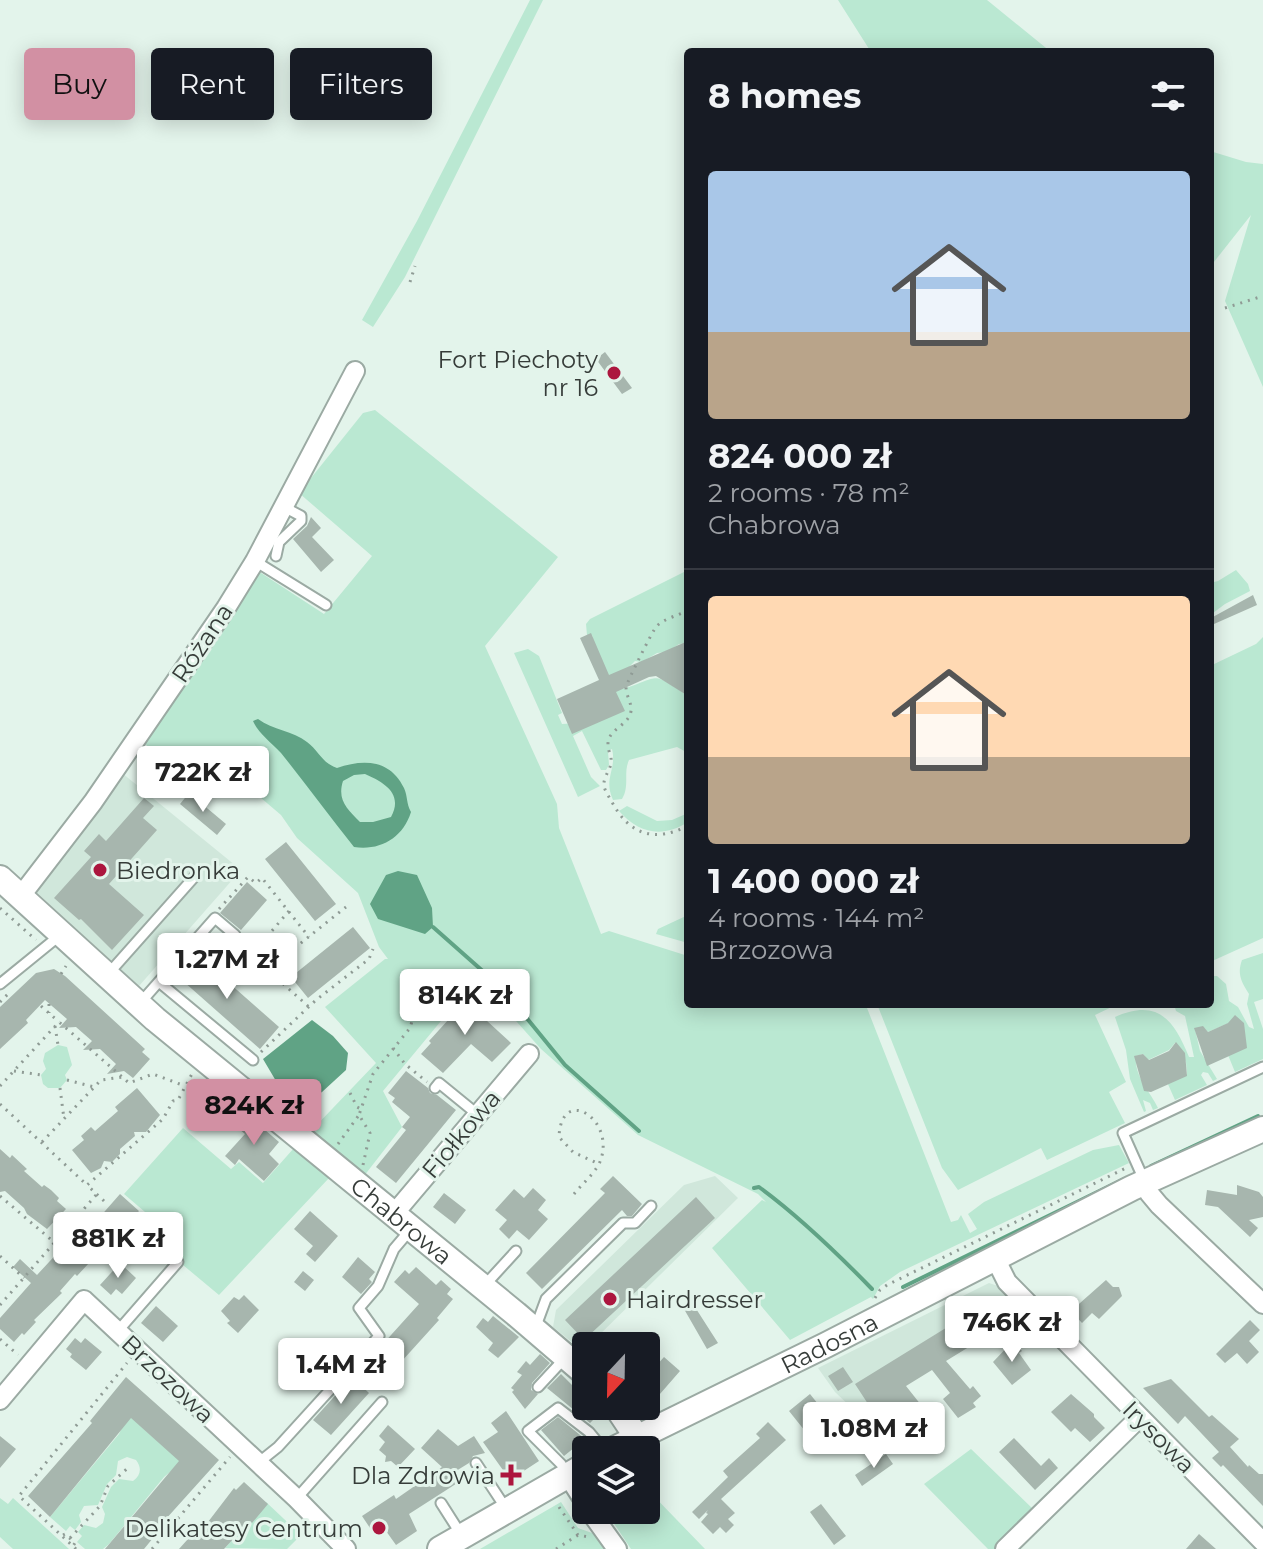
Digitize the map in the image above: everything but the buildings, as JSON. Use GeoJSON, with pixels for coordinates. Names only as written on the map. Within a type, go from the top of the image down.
{"type":"FeatureCollection","features":[{"type":"Feature","properties":{"kind":"street","name":"Różana"},"geometry":{"type":"LineString","coordinates":[[20,897],[93,802],[226,608],[255,561],[355,371]]}},
{"type":"Feature","properties":{"kind":"street","name":"Chabrowa"},"geometry":{"type":"LineString","coordinates":[[0,878],[139,1005],[572,1361]]}},
{"type":"Feature","properties":{"kind":"street","name":"Fiołkowa"},"geometry":{"type":"LineString","coordinates":[[402,1222],[477,1114],[529,1054]]}},
{"type":"Feature","properties":{"kind":"street","name":"Radosna"},"geometry":{"type":"LineString","coordinates":[[636,1436],[826,1345],[995,1258],[1141,1173],[1263,1129]]}},
{"type":"Feature","properties":{"kind":"street"},"geometry":{"type":"LineString","coordinates":[[1141,1173],[1149,1193],[1159,1205],[1263,1304]]}},
{"type":"Feature","properties":{"kind":"street","name":"Irysowa"},"geometry":{"type":"LineString","coordinates":[[995,1258],[1007,1282],[1258,1543]]}},
{"type":"Feature","properties":{"kind":"street","name":"Brzozowa"},"geometry":{"type":"LineString","coordinates":[[0,1400],[84,1300],[297,1499],[346,1549]]}},
{"type":"Feature","properties":{"kind":"street"},"geometry":{"type":"LineString","coordinates":[[1005,1549],[1140,1417]]}},
{"type":"Feature","properties":{"kind":"street"},"geometry":{"type":"LineString","coordinates":[[625,1420],[636,1436]]}},
{"type":"Feature","properties":{"kind":"street"},"geometry":{"type":"LineString","coordinates":[[440,1549],[572,1473]]}},
{"type":"Feature","properties":{"kind":"street"},"geometry":{"type":"LineString","coordinates":[[599,1524],[617,1549]]}},
{"type":"Feature","properties":{"kind":"lane"},"geometry":{"type":"LineString","coordinates":[[276,556],[279,542],[301,521],[301,516],[284,507]]}},
{"type":"Feature","properties":{"kind":"lane"},"geometry":{"type":"LineString","coordinates":[[255,561],[326,605]]}},
{"type":"Feature","properties":{"kind":"lane"},"geometry":{"type":"LineString","coordinates":[[107,976],[196,875]]}},
{"type":"Feature","properties":{"kind":"lane"},"geometry":{"type":"LineString","coordinates":[[139,1005],[215,918],[235,935]]}},
{"type":"Feature","properties":{"kind":"lane"},"geometry":{"type":"LineString","coordinates":[[0,984],[61,933]]}},
{"type":"Feature","properties":{"kind":"lane"},"geometry":{"type":"LineString","coordinates":[[159,982],[253,1060]]}},
{"type":"Feature","properties":{"kind":"lane"},"geometry":{"type":"LineString","coordinates":[[1141,1173],[1123,1133],[1263,1067]]}},
{"type":"Feature","properties":{"kind":"lane"},"geometry":{"type":"LineString","coordinates":[[435,1088],[439,1083],[477,1114]]}},
{"type":"Feature","properties":{"kind":"lane"},"geometry":{"type":"LineString","coordinates":[[534,1329],[546,1299],[623,1223],[635,1223],[651,1206]]}},
{"type":"Feature","properties":{"kind":"lane"},"geometry":{"type":"LineString","coordinates":[[258,1463],[278,1447],[379,1336],[359,1308],[378,1286],[402,1222]]}},
{"type":"Feature","properties":{"kind":"lane"},"geometry":{"type":"LineString","coordinates":[[482,1287],[516,1251]]}},
{"type":"Feature","properties":{"kind":"lane"},"geometry":{"type":"LineString","coordinates":[[117,1332],[178,1262]]}},
{"type":"Feature","properties":{"kind":"lane"},"geometry":{"type":"LineString","coordinates":[[538,1387],[567,1357]]}},
{"type":"Feature","properties":{"kind":"lane"},"geometry":{"type":"LineString","coordinates":[[297,1499],[382,1402]]}},
{"type":"Feature","properties":{"kind":"lane"},"geometry":{"type":"LineString","coordinates":[[572,1468],[561,1464],[528,1431],[558,1408],[592,1436]]}},
{"type":"Feature","properties":{"kind":"lane"},"geometry":{"type":"LineString","coordinates":[[476,1463],[507,1510]]}},
{"type":"Feature","properties":{"kind":"lane"},"geometry":{"type":"LineString","coordinates":[[441,1503],[462,1536]]}},
{"type":"Feature","properties":{"kind":"path"},"geometry":{"type":"LineString","coordinates":[[410,282],[415,266]]}},
{"type":"Feature","properties":{"kind":"path"},"geometry":{"type":"LineString","coordinates":[[1225,308],[1263,296]]}},
{"type":"Feature","properties":{"kind":"path"},"geometry":{"type":"LineString","coordinates":[[684,612],[656,627],[631,671],[626,683],[631,708],[628,720],[611,735],[607,745],[612,756],[604,788],[618,814],[631,827],[649,835],[669,835],[684,828]]}},
{"type":"Feature","properties":{"kind":"path"},"geometry":{"type":"LineString","coordinates":[[217,911],[248,877],[256,883],[262,878],[309,937]]}},
{"type":"Feature","properties":{"kind":"path"},"geometry":{"type":"LineString","coordinates":[[271,973],[276,963],[346,907]]}},
{"type":"Feature","properties":{"kind":"path"},"geometry":{"type":"LineString","coordinates":[[289,911],[251,955],[309,1007]]}},
{"type":"Feature","properties":{"kind":"path"},"geometry":{"type":"LineString","coordinates":[[261,943],[276,963]]}},
{"type":"Feature","properties":{"kind":"path"},"geometry":{"type":"LineString","coordinates":[[253,1060],[309,1007],[369,959],[373,949]]}},
{"type":"Feature","properties":{"kind":"path"},"geometry":{"type":"LineString","coordinates":[[61,974],[66,966]]}},
{"type":"Feature","properties":{"kind":"path"},"geometry":{"type":"LineString","coordinates":[[335,1155],[338,1145],[359,1115],[373,1074],[410,1028],[418,1001],[431,991]]}},
{"type":"Feature","properties":{"kind":"path"},"geometry":{"type":"LineString","coordinates":[[49,1004],[49,1013]]}},
{"type":"Feature","properties":{"kind":"path"},"geometry":{"type":"LineString","coordinates":[[41,1006],[57,1024],[129,1083],[153,1074],[185,1086]]}},
{"type":"Feature","properties":{"kind":"path"},"geometry":{"type":"LineString","coordinates":[[57,1024],[58,1045]]}},
{"type":"Feature","properties":{"kind":"path"},"geometry":{"type":"LineString","coordinates":[[0,1086],[57,1024]]}},
{"type":"Feature","properties":{"kind":"path"},"geometry":{"type":"LineString","coordinates":[[393,1048],[405,1064]]}},
{"type":"Feature","properties":{"kind":"path"},"geometry":{"type":"LineString","coordinates":[[87,1185],[163,1119],[195,1069]]}},
{"type":"Feature","properties":{"kind":"path"},"geometry":{"type":"LineString","coordinates":[[14,1071],[41,1075]]}},
{"type":"Feature","properties":{"kind":"path"},"geometry":{"type":"LineString","coordinates":[[42,1142],[101,1080],[123,1077]]}},
{"type":"Feature","properties":{"kind":"path"},"geometry":{"type":"LineString","coordinates":[[67,1080],[94,1087]]}},
{"type":"Feature","properties":{"kind":"path"},"geometry":{"type":"LineString","coordinates":[[60,1088],[64,1119]]}},
{"type":"Feature","properties":{"kind":"path"},"geometry":{"type":"LineString","coordinates":[[350,1093],[361,1109]]}},
{"type":"Feature","properties":{"kind":"path"},"geometry":{"type":"LineString","coordinates":[[0,1104],[104,1201]]}},
{"type":"Feature","properties":{"kind":"path"},"geometry":{"type":"LineString","coordinates":[[574,1194],[599,1164],[603,1147],[601,1131],[587,1112],[571,1110],[562,1122],[559,1137],[573,1152],[599,1164]]}},
{"type":"Feature","properties":{"kind":"path"},"geometry":{"type":"LineString","coordinates":[[359,1115],[370,1133],[362,1168]]}},
{"type":"Feature","properties":{"kind":"path"},"geometry":{"type":"LineString","coordinates":[[874,1303],[877,1293],[887,1285],[1141,1173]]}},
{"type":"Feature","properties":{"kind":"path"},"geometry":{"type":"LineString","coordinates":[[0,1305],[97,1194]]}},
{"type":"Feature","properties":{"kind":"path"},"geometry":{"type":"LineString","coordinates":[[0,1196],[55,1243]]}},
{"type":"Feature","properties":{"kind":"path"},"geometry":{"type":"LineString","coordinates":[[0,1205],[5,1200]]}},
{"type":"Feature","properties":{"kind":"path"},"geometry":{"type":"LineString","coordinates":[[0,1256],[24,1278]]}},
{"type":"Feature","properties":{"kind":"path"},"geometry":{"type":"LineString","coordinates":[[0,1339],[23,1360]]}},
{"type":"Feature","properties":{"kind":"path"},"geometry":{"type":"LineString","coordinates":[[75,1548],[19,1496],[137,1351]]}},
{"type":"Feature","properties":{"kind":"path"},"geometry":{"type":"LineString","coordinates":[[152,1549],[240,1446]]}},
{"type":"Feature","properties":{"kind":"path"},"geometry":{"type":"LineString","coordinates":[[70,1538],[100,1506],[108,1486],[130,1466]]}},
{"type":"Feature","properties":{"kind":"path"},"geometry":{"type":"LineString","coordinates":[[559,1507],[578,1535]]}},
{"type":"Feature","properties":{"kind":"path"},"geometry":{"type":"LineString","coordinates":[[63,1536],[65,1534],[70,1538],[75,1548]]}},
{"type":"Feature","properties":{"kind":"path"},"geometry":{"type":"LineString","coordinates":[[556,1549],[578,1535],[589,1537]]}},
{"type":"Feature","properties":{"kind":"shaded area"},"geometry":{"type":"Polygon","coordinates":[[[530,0],[543,0],[405,277],[373,327],[362,320],[417,221],[530,0]]]}},
{"type":"Feature","properties":{"kind":"shaded area"},"geometry":{"type":"Polygon","coordinates":[[[838,0],[987,0],[1046,48],[868,48],[838,0]]]}},
{"type":"Feature","properties":{"kind":"shaded area"},"geometry":{"type":"Polygon","coordinates":[[[1214,152],[1263,164],[1263,387],[1225,301],[1251,215],[1214,262],[1214,152]]]}},
{"type":"Feature","properties":{"kind":"shaded area"},"geometry":{"type":"Polygon","coordinates":[[[375,410],[558,557],[485,646],[557,804],[559,828],[601,934],[609,931],[684,955],[684,1008],[867,1008],[951,1222],[961,1215],[970,1233],[977,1229],[968,1214],[984,1202],[1093,1150],[1119,1145],[1129,1163],[900,1272],[880,1286],[873,1299],[871,1297],[790,1340],[712,1248],[762,1200],[766,1202],[758,1194],[638,1135],[541,1049],[476,976],[460,973],[470,986],[383,1091],[402,1127],[364,1176],[311,1131],[376,1063],[325,1007],[388,959],[379,947],[358,893],[297,838],[281,815],[200,746],[175,771],[142,741],[258,571],[324,614],[372,556],[299,493],[363,413],[375,410]]]}},
{"type":"Feature","properties":{"kind":"shaded area"},"geometry":{"type":"Polygon","coordinates":[[[1236,570],[1250,591],[1214,612],[1214,582],[1236,570]]]}},
{"type":"Feature","properties":{"kind":"shaded area"},"geometry":{"type":"Polygon","coordinates":[[[684,572],[684,643],[642,662],[635,661],[629,667],[623,689],[656,678],[684,694],[684,751],[677,747],[629,760],[622,799],[613,800],[610,792],[612,749],[608,751],[609,765],[606,770],[601,770],[582,731],[573,736],[591,777],[600,786],[578,797],[514,653],[528,649],[539,656],[562,713],[558,715],[562,724],[579,723],[605,684],[592,635],[587,635],[586,624],[590,619],[684,572]]]}},
{"type":"Feature","properties":{"kind":"shaded area"},"geometry":{"type":"Polygon","coordinates":[[[1263,637],[1263,938],[1214,960],[1214,664],[1256,644],[1263,637]]]}},
{"type":"Feature","properties":{"kind":"shaded area"},"geometry":{"type":"Polygon","coordinates":[[[258,719],[301,738],[337,768],[366,763],[391,771],[404,788],[411,812],[402,829],[381,845],[354,847],[253,721],[258,719]],[[365,774],[343,781],[341,794],[347,808],[360,822],[391,817],[395,801],[390,790],[365,774]]]}},
{"type":"Feature","properties":{"kind":"shaded area"},"geometry":{"type":"Polygon","coordinates":[[[122,773],[241,870],[139,986],[34,890],[122,773]]]}},
{"type":"Feature","properties":{"kind":"shaded area"},"geometry":{"type":"Polygon","coordinates":[[[627,806],[657,821],[672,820],[684,815],[684,824],[660,832],[652,831],[635,825],[619,811],[627,806]]]}},
{"type":"Feature","properties":{"kind":"shaded area"},"geometry":{"type":"Polygon","coordinates":[[[398,871],[417,875],[432,908],[433,927],[425,934],[378,919],[370,904],[386,875],[398,871]]]}},
{"type":"Feature","properties":{"kind":"shaded area"},"geometry":{"type":"Polygon","coordinates":[[[684,917],[684,942],[656,934],[658,929],[684,917]]]}},
{"type":"Feature","properties":{"kind":"shaded area"},"geometry":{"type":"Polygon","coordinates":[[[1263,953],[1263,999],[1254,1002],[1263,1029],[1263,1059],[1235,1072],[1228,1055],[1245,1034],[1236,1016],[1229,1023],[1208,1032],[1203,1027],[1195,1029],[1200,1051],[1217,1079],[1213,1081],[1208,1073],[1203,1072],[1201,1075],[1207,1085],[1175,1100],[1167,1082],[1187,1074],[1186,1062],[1175,1043],[1169,1050],[1148,1060],[1143,1054],[1136,1056],[1140,1077],[1158,1108],[1153,1110],[1150,1103],[1143,1100],[1144,1112],[1130,1079],[1126,1050],[1115,1017],[1143,1010],[1162,1016],[1177,1032],[1189,1057],[1194,1057],[1185,1016],[1175,1008],[1214,1008],[1214,976],[1226,984],[1229,1001],[1238,1007],[1249,1027],[1254,1029],[1247,1004],[1249,994],[1240,973],[1242,960],[1263,953]]]}},
{"type":"Feature","properties":{"kind":"shaded area"},"geometry":{"type":"Polygon","coordinates":[[[879,1008],[1110,1008],[1095,1015],[1126,1082],[1109,1092],[1125,1123],[1047,1160],[1041,1148],[958,1190],[942,1168],[879,1008]]]}},
{"type":"Feature","properties":{"kind":"shaded area"},"geometry":{"type":"Polygon","coordinates":[[[312,1020],[348,1053],[346,1070],[322,1092],[302,1104],[276,1081],[263,1059],[312,1020]]]}},
{"type":"Feature","properties":{"kind":"shaded area"},"geometry":{"type":"Polygon","coordinates":[[[58,1045],[67,1047],[72,1065],[65,1075],[67,1080],[60,1088],[48,1088],[43,1084],[41,1075],[46,1069],[43,1061],[45,1053],[58,1045]]]}},
{"type":"Feature","properties":{"kind":"shaded area"},"geometry":{"type":"Polygon","coordinates":[[[183,1128],[231,1169],[239,1162],[263,1183],[294,1148],[329,1178],[219,1295],[135,1225],[145,1212],[124,1194],[183,1128]]]}},
{"type":"Feature","properties":{"kind":"shaded area"},"geometry":{"type":"Polygon","coordinates":[[[715,1176],[738,1198],[602,1332],[572,1332],[572,1342],[553,1327],[556,1310],[684,1185],[715,1176]]]}},
{"type":"Feature","properties":{"kind":"shaded area"},"geometry":{"type":"Polygon","coordinates":[[[989,1283],[998,1286],[1022,1309],[1020,1315],[880,1401],[865,1425],[818,1368],[989,1283]]]}},
{"type":"Feature","properties":{"kind":"shaded area"},"geometry":{"type":"Polygon","coordinates":[[[129,1413],[183,1461],[164,1477],[109,1544],[103,1549],[85,1549],[77,1542],[82,1536],[78,1532],[84,1525],[96,1528],[103,1523],[105,1514],[102,1507],[111,1487],[119,1479],[136,1479],[140,1469],[136,1460],[127,1457],[118,1461],[116,1475],[107,1484],[98,1505],[84,1506],[79,1515],[81,1522],[75,1530],[70,1526],[66,1531],[50,1517],[119,1434],[129,1413]]]}},
{"type":"Feature","properties":{"kind":"shaded area"},"geometry":{"type":"Polygon","coordinates":[[[971,1449],[1034,1510],[994,1549],[988,1549],[924,1484],[971,1449]]]}},
{"type":"Feature","properties":{"kind":"shaded area"},"geometry":{"type":"Polygon","coordinates":[[[0,1498],[8,1504],[13,1498],[69,1549],[13,1549],[0,1537],[0,1498]]]}},
{"type":"Feature","properties":{"kind":"shaded area"},"geometry":{"type":"Polygon","coordinates":[[[266,1502],[301,1535],[287,1549],[225,1548],[252,1522],[266,1502]]]}},
{"type":"Feature","properties":{"kind":"shaded area"},"geometry":{"type":"Polygon","coordinates":[[[561,1502],[572,1524],[592,1533],[606,1549],[480,1549],[561,1502]]]}},
{"type":"Feature","properties":{"kind":"shaded area"},"geometry":{"type":"Polygon","coordinates":[[[660,1502],[705,1549],[631,1549],[614,1524],[660,1524],[660,1502]]]}},
{"type":"Feature","properties":{"kind":"waterway"},"geometry":{"type":"LineString","coordinates":[[433,927],[503,989],[565,1065],[639,1131]]}},
{"type":"Feature","properties":{"kind":"waterway"},"geometry":{"type":"LineString","coordinates":[[1151,1166],[1258,1116]]}},
{"type":"Feature","properties":{"kind":"waterway"},"geometry":{"type":"LineString","coordinates":[[903,1287],[1124,1179]]}},
{"type":"Feature","properties":{"kind":"waterway"},"geometry":{"type":"LineString","coordinates":[[754,1188],[759,1187],[789,1211],[872,1289]]}},
{"type":"Feature","properties":{"kind":"place","name":"Fort Piechoty nr 16"},"geometry":{"type":"Point","coordinates":[614,373]}},
{"type":"Feature","properties":{"kind":"place","name":"Biedronka"},"geometry":{"type":"Point","coordinates":[100,870]}},
{"type":"Feature","properties":{"kind":"place","name":"Hairdresser"},"geometry":{"type":"Point","coordinates":[610,1299]}},
{"type":"Feature","properties":{"kind":"place","name":"Dla Zdrowia"},"geometry":{"type":"Point","coordinates":[511,1475]}},
{"type":"Feature","properties":{"kind":"place","name":"Delikatesy Centrum"},"geometry":{"type":"Point","coordinates":[379,1528]}}]}
